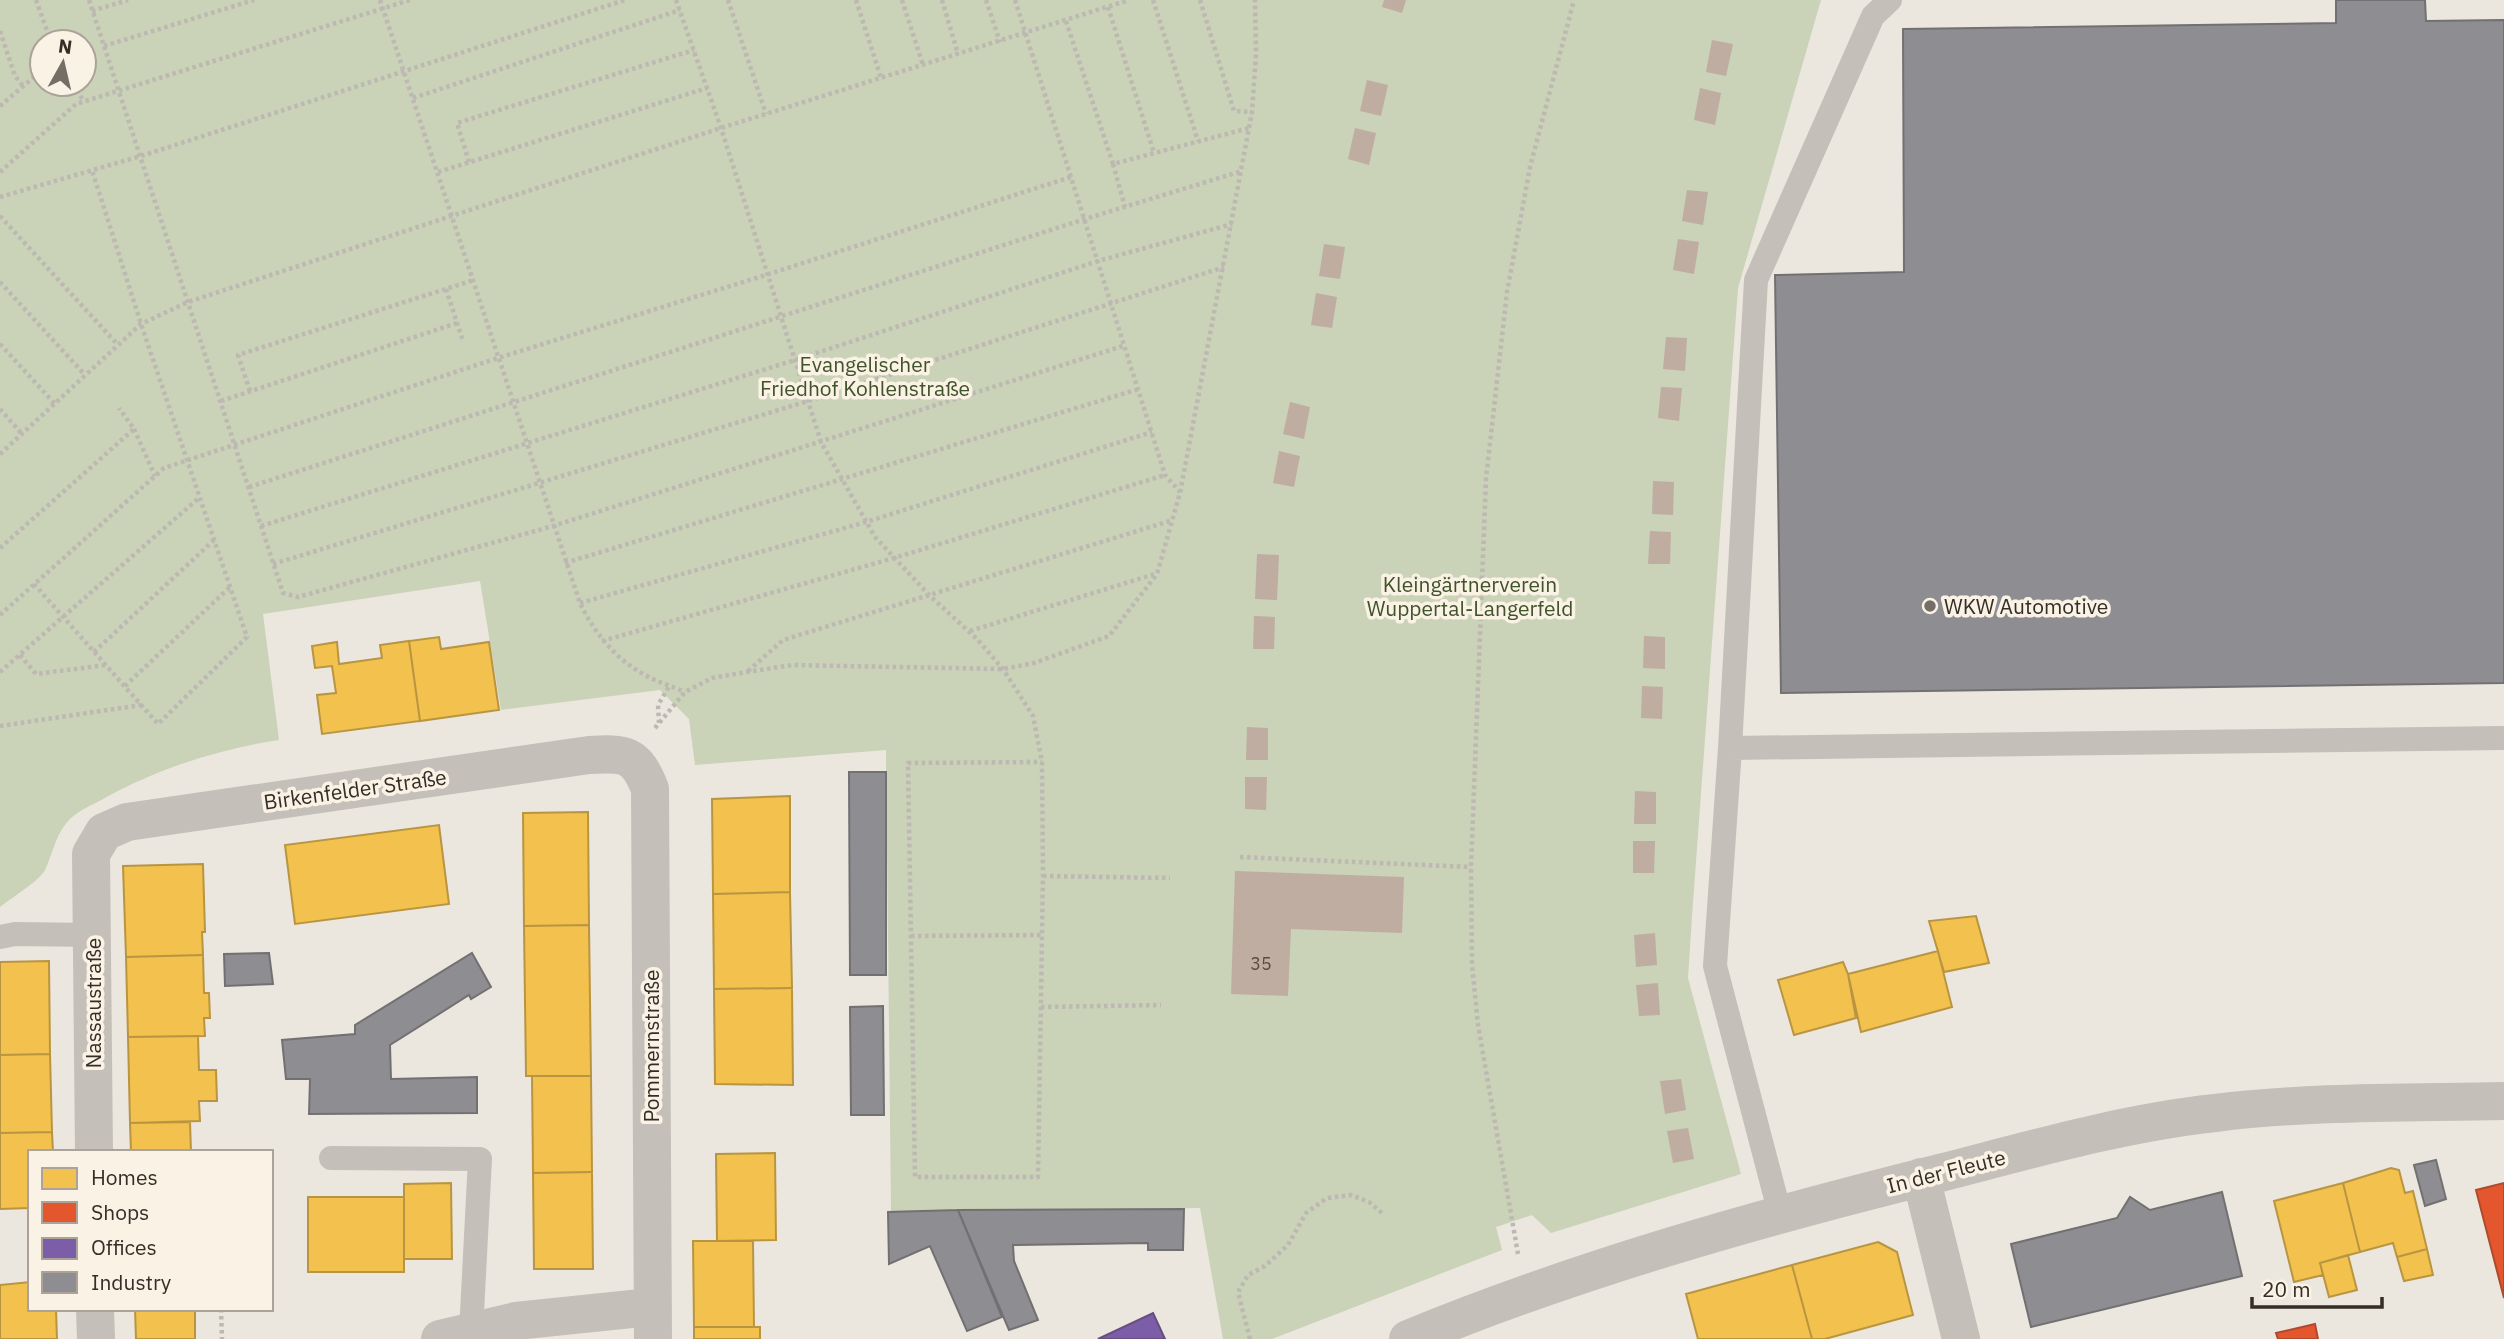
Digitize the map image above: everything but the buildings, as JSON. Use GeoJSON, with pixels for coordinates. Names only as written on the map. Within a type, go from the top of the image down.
{"type":"FeatureCollection","features":[{"type":"Feature","properties":{"kind":"street","name":"Birkenfelder Straße"},"geometry":{"type":"LineString","coordinates":[[91,854],[104,832],[127,822],[589,755],[617,754],[632,758]]}},
{"type":"Feature","properties":{"kind":"street","name":"Pommernstraße"},"geometry":{"type":"LineString","coordinates":[[632,758],[643,771],[650,789],[652,1323]]}},
{"type":"Feature","properties":{"kind":"street","name":"Nassaustraße"},"geometry":{"type":"LineString","coordinates":[[91,854],[94,1150]]}},
{"type":"Feature","properties":{"kind":"street","name":"In der Fleute"},"geometry":{"type":"LineString","coordinates":[[1408,1339],[1464,1329],[1526,1293],[1780,1214],[2103,1132],[2214,1113],[2330,1104],[2504,1101]]}},
{"type":"Feature","properties":{"kind":"street"},"geometry":{"type":"LineString","coordinates":[[1922,1177],[1961,1339]]}},
{"type":"Feature","properties":{"kind":"street"},"geometry":{"type":"LineString","coordinates":[[96,1311],[96,1339]]}},
{"type":"Feature","properties":{"kind":"street"},"geometry":{"type":"LineString","coordinates":[[456,1335],[652,1323]]}},
{"type":"Feature","properties":{"kind":"lane"},"geometry":{"type":"LineString","coordinates":[[1780,1214],[1715,966],[1756,280],[1873,16],[1890,0]]}},
{"type":"Feature","properties":{"kind":"lane"},"geometry":{"type":"LineString","coordinates":[[1730,748],[2504,738]]}},
{"type":"Feature","properties":{"kind":"lane"},"geometry":{"type":"LineString","coordinates":[[0,937],[15,934],[93,935]]}},
{"type":"Feature","properties":{"kind":"lane"},"geometry":{"type":"LineString","coordinates":[[331,1158],[480,1159],[456,1335]]}},
{"type":"Feature","properties":{"kind":"path"},"geometry":{"type":"LineString","coordinates":[[36,0],[46,28]]}},
{"type":"Feature","properties":{"kind":"path"},"geometry":{"type":"LineString","coordinates":[[89,0],[283,593],[298,597],[553,526],[1125,345]]}},
{"type":"Feature","properties":{"kind":"path"},"geometry":{"type":"LineString","coordinates":[[92,11],[128,0]]}},
{"type":"Feature","properties":{"kind":"path"},"geometry":{"type":"LineString","coordinates":[[104,47],[254,0]]}},
{"type":"Feature","properties":{"kind":"path"},"geometry":{"type":"LineString","coordinates":[[380,0],[580,603],[602,641],[643,674],[685,692],[712,678],[792,665],[1003,669],[1034,663],[1109,636],[1157,573],[1180,493],[1252,112],[1256,54],[1255,0]]}},
{"type":"Feature","properties":{"kind":"path"},"geometry":{"type":"LineString","coordinates":[[0,172],[76,104],[410,0]]}},
{"type":"Feature","properties":{"kind":"path"},"geometry":{"type":"LineString","coordinates":[[0,197],[141,156],[625,0]]}},
{"type":"Feature","properties":{"kind":"path"},"geometry":{"type":"LineString","coordinates":[[676,0],[722,128],[821,442],[875,537],[1003,669],[1033,716],[1042,762],[1044,876],[1038,1177],[915,1177],[908,763],[1042,762]]}},
{"type":"Feature","properties":{"kind":"path"},"geometry":{"type":"LineString","coordinates":[[728,0],[766,114]]}},
{"type":"Feature","properties":{"kind":"path"},"geometry":{"type":"LineString","coordinates":[[856,0],[881,78]]}},
{"type":"Feature","properties":{"kind":"path"},"geometry":{"type":"LineString","coordinates":[[902,0],[923,65]]}},
{"type":"Feature","properties":{"kind":"path"},"geometry":{"type":"LineString","coordinates":[[942,0],[958,54]]}},
{"type":"Feature","properties":{"kind":"path"},"geometry":{"type":"LineString","coordinates":[[986,0],[1000,42]]}},
{"type":"Feature","properties":{"kind":"path"},"geometry":{"type":"LineString","coordinates":[[1015,0],[1165,475],[1180,493]]}},
{"type":"Feature","properties":{"kind":"path"},"geometry":{"type":"LineString","coordinates":[[0,454],[141,324],[188,302],[722,128],[1129,0]]}},
{"type":"Feature","properties":{"kind":"path"},"geometry":{"type":"LineString","coordinates":[[1153,0],[1198,141]]}},
{"type":"Feature","properties":{"kind":"path"},"geometry":{"type":"LineString","coordinates":[[1200,0],[1234,111],[1252,112]]}},
{"type":"Feature","properties":{"kind":"path"},"geometry":{"type":"LineString","coordinates":[[1526,1293],[1511,1222],[1478,1025],[1472,964],[1471,866],[1486,479],[1507,292],[1530,167],[1574,0]]}},
{"type":"Feature","properties":{"kind":"path"},"geometry":{"type":"LineString","coordinates":[[1108,7],[1154,153]]}},
{"type":"Feature","properties":{"kind":"path"},"geometry":{"type":"LineString","coordinates":[[413,98],[680,10]]}},
{"type":"Feature","properties":{"kind":"path"},"geometry":{"type":"LineString","coordinates":[[1066,20],[1125,208]]}},
{"type":"Feature","properties":{"kind":"path"},"geometry":{"type":"LineString","coordinates":[[0,31],[15,76],[23,86]]}},
{"type":"Feature","properties":{"kind":"path"},"geometry":{"type":"LineString","coordinates":[[469,162],[457,123],[694,50]]}},
{"type":"Feature","properties":{"kind":"path"},"geometry":{"type":"LineString","coordinates":[[0,97],[2,104],[28,82]]}},
{"type":"Feature","properties":{"kind":"path"},"geometry":{"type":"LineString","coordinates":[[438,172],[707,88]]}},
{"type":"Feature","properties":{"kind":"path"},"geometry":{"type":"LineString","coordinates":[[82,98],[84,102]]}},
{"type":"Feature","properties":{"kind":"path"},"geometry":{"type":"LineString","coordinates":[[1113,164],[1249,128]]}},
{"type":"Feature","properties":{"kind":"path"},"geometry":{"type":"LineString","coordinates":[[34,584],[159,724],[247,638],[92,170]]}},
{"type":"Feature","properties":{"kind":"path"},"geometry":{"type":"LineString","coordinates":[[249,487],[1084,219],[1242,172]]}},
{"type":"Feature","properties":{"kind":"path"},"geometry":{"type":"LineString","coordinates":[[0,615],[164,468],[498,358],[1071,177]]}},
{"type":"Feature","properties":{"kind":"path"},"geometry":{"type":"LineString","coordinates":[[0,216],[118,345]]}},
{"type":"Feature","properties":{"kind":"path"},"geometry":{"type":"LineString","coordinates":[[261,526],[795,360],[1098,261],[1232,224]]}},
{"type":"Feature","properties":{"kind":"path"},"geometry":{"type":"LineString","coordinates":[[273,564],[808,401],[1224,268]]}},
{"type":"Feature","properties":{"kind":"path"},"geometry":{"type":"LineString","coordinates":[[250,391],[238,355],[474,280]]}},
{"type":"Feature","properties":{"kind":"path"},"geometry":{"type":"LineString","coordinates":[[0,282],[85,375]]}},
{"type":"Feature","properties":{"kind":"path"},"geometry":{"type":"LineString","coordinates":[[446,289],[463,341]]}},
{"type":"Feature","properties":{"kind":"path"},"geometry":{"type":"LineString","coordinates":[[221,401],[457,323]]}},
{"type":"Feature","properties":{"kind":"path"},"geometry":{"type":"LineString","coordinates":[[0,344],[55,404]]}},
{"type":"Feature","properties":{"kind":"path"},"geometry":{"type":"LineString","coordinates":[[565,563],[1139,389]]}},
{"type":"Feature","properties":{"kind":"path"},"geometry":{"type":"LineString","coordinates":[[119,408],[134,429],[155,476]]}},
{"type":"Feature","properties":{"kind":"path"},"geometry":{"type":"LineString","coordinates":[[0,409],[22,434]]}},
{"type":"Feature","properties":{"kind":"path"},"geometry":{"type":"LineString","coordinates":[[0,548],[134,429]]}},
{"type":"Feature","properties":{"kind":"path"},"geometry":{"type":"LineString","coordinates":[[580,603],[866,522],[1152,432]]}},
{"type":"Feature","properties":{"kind":"path"},"geometry":{"type":"LineString","coordinates":[[602,641],[894,558],[1165,475]]}},
{"type":"Feature","properties":{"kind":"path"},"geometry":{"type":"LineString","coordinates":[[0,672],[200,497]]}},
{"type":"Feature","properties":{"kind":"path"},"geometry":{"type":"LineString","coordinates":[[747,672],[783,640],[1173,520]]}},
{"type":"Feature","properties":{"kind":"path"},"geometry":{"type":"LineString","coordinates":[[94,652],[214,540]]}},
{"type":"Feature","properties":{"kind":"path"},"geometry":{"type":"LineString","coordinates":[[969,632],[1157,573]]}},
{"type":"Feature","properties":{"kind":"path"},"geometry":{"type":"LineString","coordinates":[[125,686],[230,587]]}},
{"type":"Feature","properties":{"kind":"path"},"geometry":{"type":"LineString","coordinates":[[20,655],[36,674],[106,665]]}},
{"type":"Feature","properties":{"kind":"path"},"geometry":{"type":"LineString","coordinates":[[659,723],[658,705],[670,685]]}},
{"type":"Feature","properties":{"kind":"path"},"geometry":{"type":"LineString","coordinates":[[0,726],[142,705]]}},
{"type":"Feature","properties":{"kind":"path"},"geometry":{"type":"LineString","coordinates":[[1240,857],[1471,866]]}},
{"type":"Feature","properties":{"kind":"path"},"geometry":{"type":"LineString","coordinates":[[1044,876],[1170,878]]}},
{"type":"Feature","properties":{"kind":"path"},"geometry":{"type":"LineString","coordinates":[[911,936],[1043,935]]}},
{"type":"Feature","properties":{"kind":"path"},"geometry":{"type":"LineString","coordinates":[[1041,1007],[1161,1005]]}},
{"type":"Feature","properties":{"kind":"path"},"geometry":{"type":"LineString","coordinates":[[1250,1339],[1238,1292],[1248,1275],[1265,1266],[1288,1245],[1306,1213],[1326,1198],[1351,1195],[1370,1202],[1382,1213]]}},
{"type":"Feature","properties":{"kind":"path"},"geometry":{"type":"LineString","coordinates":[[221,1311],[222,1339]]}},
{"type":"Feature","properties":{"kind":"green space","name":"Evangelischer Friedhof Kohlenstraße"},"geometry":{"type":"Polygon","coordinates":[[[0,0],[1821,0],[1738,288],[1692,916],[1688,978],[1741,1174],[1551,1233],[1532,1215],[1496,1227],[1502,1250],[1272,1339],[1223,1339],[1200,1208],[891,1212],[886,750],[695,765],[689,719],[660,690],[501,710],[480,581],[263,614],[279,740],[188,762],[145,778],[82,810],[61,830],[45,870],[0,907],[0,0]]]}},
{"type":"Feature","properties":{"kind":"place","name":"WKW Automotive"},"geometry":{"type":"Point","coordinates":[1930,606]}},
{"type":"Feature","properties":{"kind":"park label","name":"Kleingärtnerverein Wuppertal-Langerfeld"},"geometry":{"type":"Point","coordinates":[1470,596]}}]}
